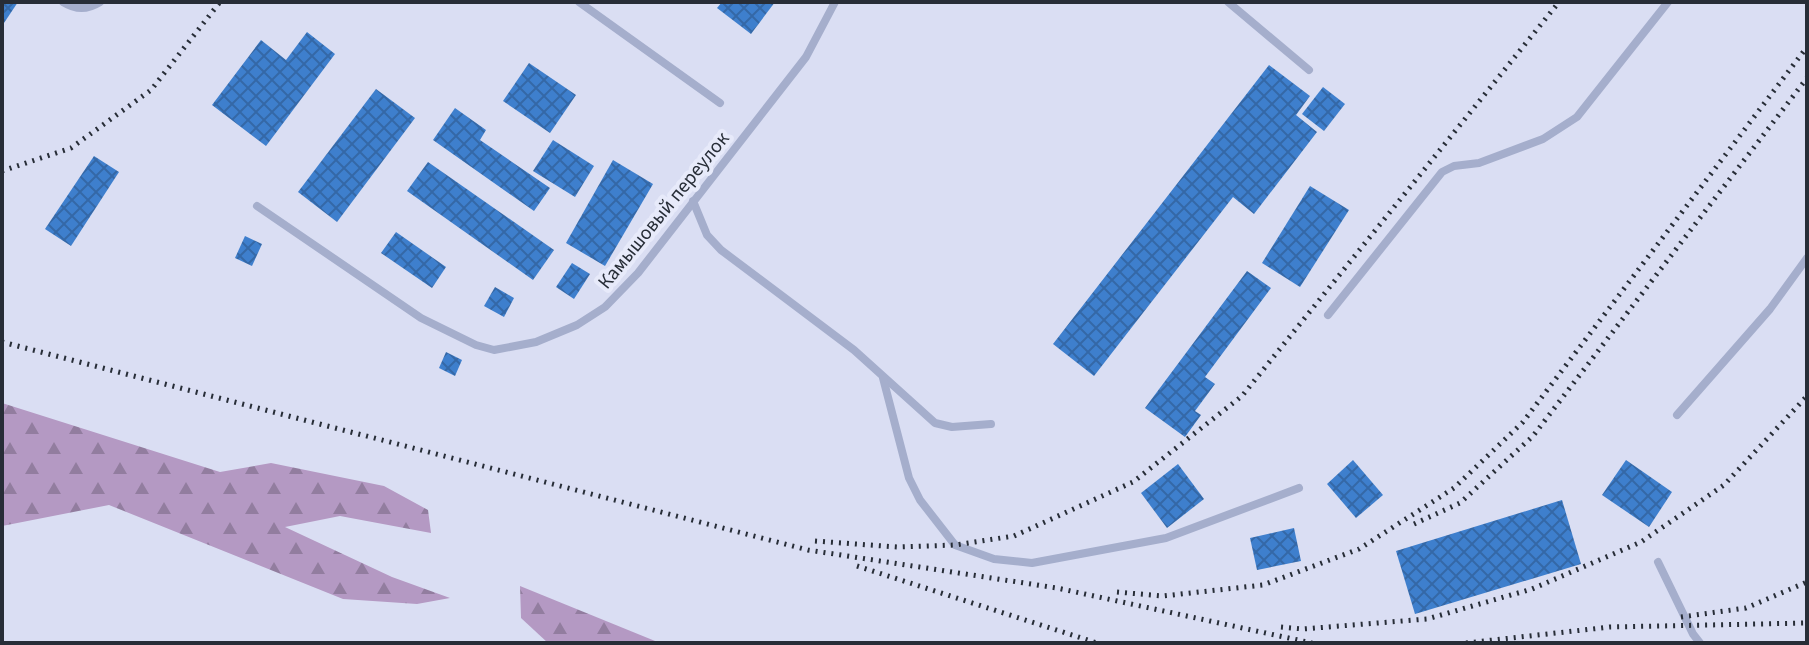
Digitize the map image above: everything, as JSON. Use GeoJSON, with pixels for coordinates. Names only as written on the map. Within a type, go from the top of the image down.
{"type":"FeatureCollection","features":[{"type":"Feature","properties":{"kind":"lane"},"geometry":{"type":"LineString","coordinates":[[63,2],[72,8],[87,8],[100,2]]}},
{"type":"Feature","properties":{"kind":"lane"},"geometry":{"type":"LineString","coordinates":[[579,2],[720,103]]}},
{"type":"Feature","properties":{"kind":"lane","name":"Камышовый переулок"},"geometry":{"type":"LineString","coordinates":[[257,206],[421,318],[476,345],[494,350],[536,342],[577,325],[605,307],[638,273],[806,57],[835,2]]}},
{"type":"Feature","properties":{"kind":"lane"},"geometry":{"type":"LineString","coordinates":[[1228,2],[1309,70]]}},
{"type":"Feature","properties":{"kind":"lane"},"geometry":{"type":"LineString","coordinates":[[1328,315],[1442,172],[1454,166],[1479,163],[1543,139],[1577,117],[1668,2]]}},
{"type":"Feature","properties":{"kind":"lane"},"geometry":{"type":"LineString","coordinates":[[693,201],[707,235],[721,250],[854,350],[935,423],[952,427],[991,424]]}},
{"type":"Feature","properties":{"kind":"lane"},"geometry":{"type":"LineString","coordinates":[[1677,415],[1770,309],[1807,258]]}},
{"type":"Feature","properties":{"kind":"lane"},"geometry":{"type":"LineString","coordinates":[[883,378],[909,478],[920,500],[955,545],[994,559],[1032,563],[1166,538],[1299,488]]}},
{"type":"Feature","properties":{"kind":"lane"},"geometry":{"type":"LineString","coordinates":[[1658,562],[1700,643]]}},
{"type":"Feature","properties":{"kind":"green space"},"geometry":{"type":"Polygon","coordinates":[[[2,403],[220,472],[271,463],[384,486],[428,510],[431,533],[340,516],[285,527],[392,577],[450,598],[417,604],[343,599],[109,505],[2,526],[2,403]]]}},
{"type":"Feature","properties":{"kind":"green space"},"geometry":{"type":"Polygon","coordinates":[[[520,586],[660,643],[548,643],[521,618],[520,586]]]}},
{"type":"Feature","properties":{"kind":"building"},"geometry":{"type":"Polygon","coordinates":[[[2,2],[18,2],[2,26],[2,2]]]}},
{"type":"Feature","properties":{"kind":"building"},"geometry":{"type":"Polygon","coordinates":[[[722,2],[775,2],[751,34],[717,8],[722,2]]]}},
{"type":"Feature","properties":{"kind":"building"},"geometry":{"type":"Polygon","coordinates":[[[307,32],[335,54],[266,146],[212,105],[261,40],[286,60],[307,32]]]}},
{"type":"Feature","properties":{"kind":"building"},"geometry":{"type":"Polygon","coordinates":[[[529,63],[576,95],[550,133],[503,101],[529,63]]]}},
{"type":"Feature","properties":{"kind":"building"},"geometry":{"type":"Polygon","coordinates":[[[1269,65],[1310,96],[1296,115],[1317,132],[1254,214],[1233,197],[1094,376],[1053,344],[1269,65]]]}},
{"type":"Feature","properties":{"kind":"building"},"geometry":{"type":"Polygon","coordinates":[[[1323,87],[1345,104],[1324,131],[1302,114],[1323,87]]]}},
{"type":"Feature","properties":{"kind":"building"},"geometry":{"type":"Polygon","coordinates":[[[376,89],[415,118],[337,222],[298,192],[376,89]]]}},
{"type":"Feature","properties":{"kind":"building"},"geometry":{"type":"Polygon","coordinates":[[[455,108],[486,130],[480,140],[550,188],[534,211],[433,140],[455,108]]]}},
{"type":"Feature","properties":{"kind":"building"},"geometry":{"type":"Polygon","coordinates":[[[553,140],[594,166],[575,197],[533,171],[553,140]]]}},
{"type":"Feature","properties":{"kind":"building"},"geometry":{"type":"Polygon","coordinates":[[[94,156],[119,172],[71,246],[45,229],[94,156]]]}},
{"type":"Feature","properties":{"kind":"building"},"geometry":{"type":"Polygon","coordinates":[[[613,160],[653,184],[605,266],[566,243],[613,160]]]}},
{"type":"Feature","properties":{"kind":"building"},"geometry":{"type":"Polygon","coordinates":[[[428,162],[554,250],[533,280],[407,191],[428,162]]]}},
{"type":"Feature","properties":{"kind":"building"},"geometry":{"type":"Polygon","coordinates":[[[1310,186],[1349,210],[1300,287],[1262,263],[1310,186]]]}},
{"type":"Feature","properties":{"kind":"building"},"geometry":{"type":"Polygon","coordinates":[[[396,232],[446,267],[432,288],[381,253],[396,232]]]}},
{"type":"Feature","properties":{"kind":"building"},"geometry":{"type":"Polygon","coordinates":[[[245,236],[262,244],[252,266],[235,258],[245,236]]]}},
{"type":"Feature","properties":{"kind":"building"},"geometry":{"type":"Polygon","coordinates":[[[572,263],[590,274],[574,299],[556,287],[572,263]]]}},
{"type":"Feature","properties":{"kind":"building"},"geometry":{"type":"Polygon","coordinates":[[[1247,271],[1271,288],[1205,377],[1215,384],[1195,411],[1201,415],[1185,437],[1145,408],[1247,271]]]}},
{"type":"Feature","properties":{"kind":"building"},"geometry":{"type":"Polygon","coordinates":[[[495,287],[514,298],[504,317],[484,306],[495,287]]]}},
{"type":"Feature","properties":{"kind":"building"},"geometry":{"type":"Polygon","coordinates":[[[446,352],[462,360],[455,376],[439,368],[446,352]]]}},
{"type":"Feature","properties":{"kind":"building"},"geometry":{"type":"Polygon","coordinates":[[[1353,460],[1383,495],[1356,518],[1327,484],[1353,460]]]}},
{"type":"Feature","properties":{"kind":"building"},"geometry":{"type":"Polygon","coordinates":[[[1626,460],[1672,492],[1649,527],[1602,495],[1626,460]]]}},
{"type":"Feature","properties":{"kind":"building"},"geometry":{"type":"Polygon","coordinates":[[[1178,464],[1204,499],[1167,528],[1141,493],[1178,464]]]}},
{"type":"Feature","properties":{"kind":"building"},"geometry":{"type":"Polygon","coordinates":[[[1562,500],[1581,564],[1415,614],[1396,551],[1562,500]]]}},
{"type":"Feature","properties":{"kind":"building"},"geometry":{"type":"Polygon","coordinates":[[[1294,528],[1301,561],[1257,570],[1250,538],[1294,528]]]}},
{"type":"Feature","properties":{"kind":"railway"},"geometry":{"type":"LineString","coordinates":[[2,171],[71,148],[151,90],[220,2]]}},
{"type":"Feature","properties":{"kind":"railway"},"geometry":{"type":"LineString","coordinates":[[815,541],[897,547],[955,545],[1014,536],[1133,482],[1242,396],[1559,2]]}},
{"type":"Feature","properties":{"kind":"railway"},"geometry":{"type":"LineString","coordinates":[[1117,592],[1163,596],[1263,585],[1359,549],[1454,488],[1523,422],[1807,47]]}},
{"type":"Feature","properties":{"kind":"railway"},"geometry":{"type":"LineString","coordinates":[[1414,524],[1460,503],[1533,436],[1807,78]]}},
{"type":"Feature","properties":{"kind":"railway"},"geometry":{"type":"LineString","coordinates":[[2,342],[808,550],[1057,588],[1312,643]]}},
{"type":"Feature","properties":{"kind":"railway"},"geometry":{"type":"LineString","coordinates":[[1281,627],[1303,629],[1427,619],[1532,589],[1641,542],[1724,485],[1807,396]]}},
{"type":"Feature","properties":{"kind":"railway"},"geometry":{"type":"LineString","coordinates":[[857,566],[1097,643]]}},
{"type":"Feature","properties":{"kind":"railway"},"geometry":{"type":"LineString","coordinates":[[1681,617],[1746,608],[1807,582]]}},
{"type":"Feature","properties":{"kind":"railway"},"geometry":{"type":"LineString","coordinates":[[1466,643],[1610,627],[1807,623]]}}]}
